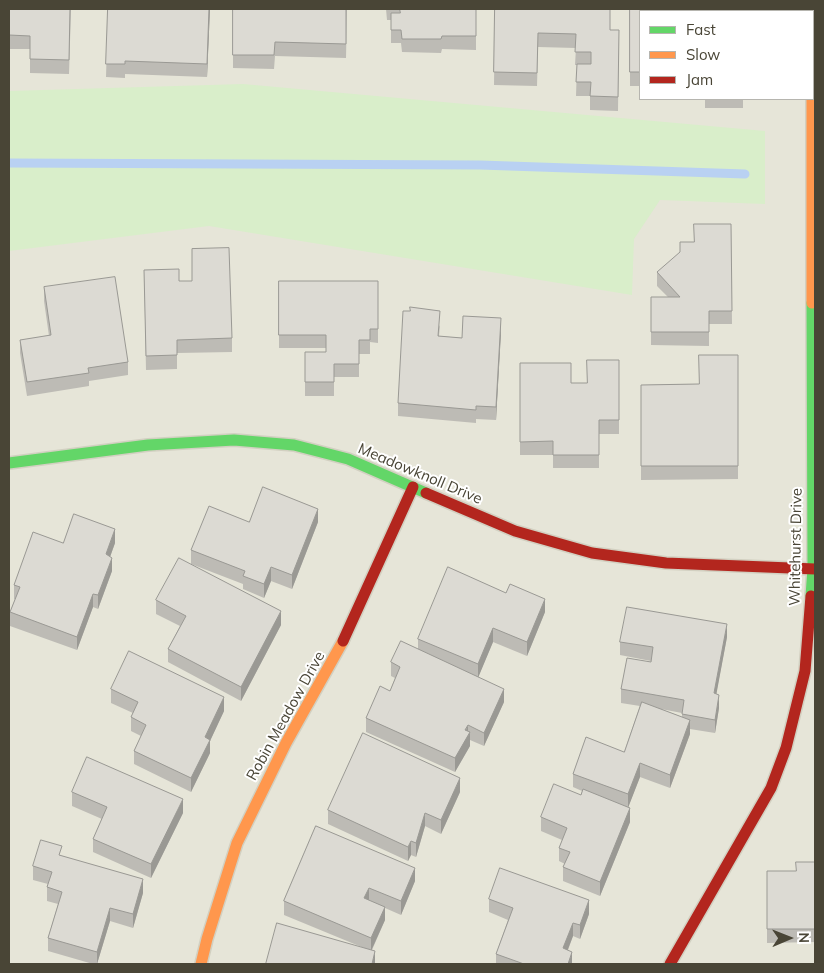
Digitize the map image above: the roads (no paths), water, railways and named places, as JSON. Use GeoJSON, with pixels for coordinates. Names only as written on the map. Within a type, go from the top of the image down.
{"type":"FeatureCollection","features":[{"type":"Feature","properties":{"kind":"street","name":"Whitehurst Drive"},"geometry":{"type":"LineString","coordinates":[[670,964],[771,788],[786,748],[805,671],[814,569],[812,100]]}},
{"type":"Feature","properties":{"kind":"street","name":"Meadowknoll Drive"},"geometry":{"type":"LineString","coordinates":[[9,463],[148,445],[234,440],[294,445],[348,459],[515,531],[592,553],[666,563],[814,569]]}},
{"type":"Feature","properties":{"kind":"street","name":"Robin Meadow Drive"},"geometry":{"type":"LineString","coordinates":[[201,964],[236,844],[286,743],[339,650],[413,486]]}},
{"type":"Feature","properties":{"kind":"waterway"},"geometry":{"type":"LineString","coordinates":[[9,163],[480,165],[745,174]]}}]}
